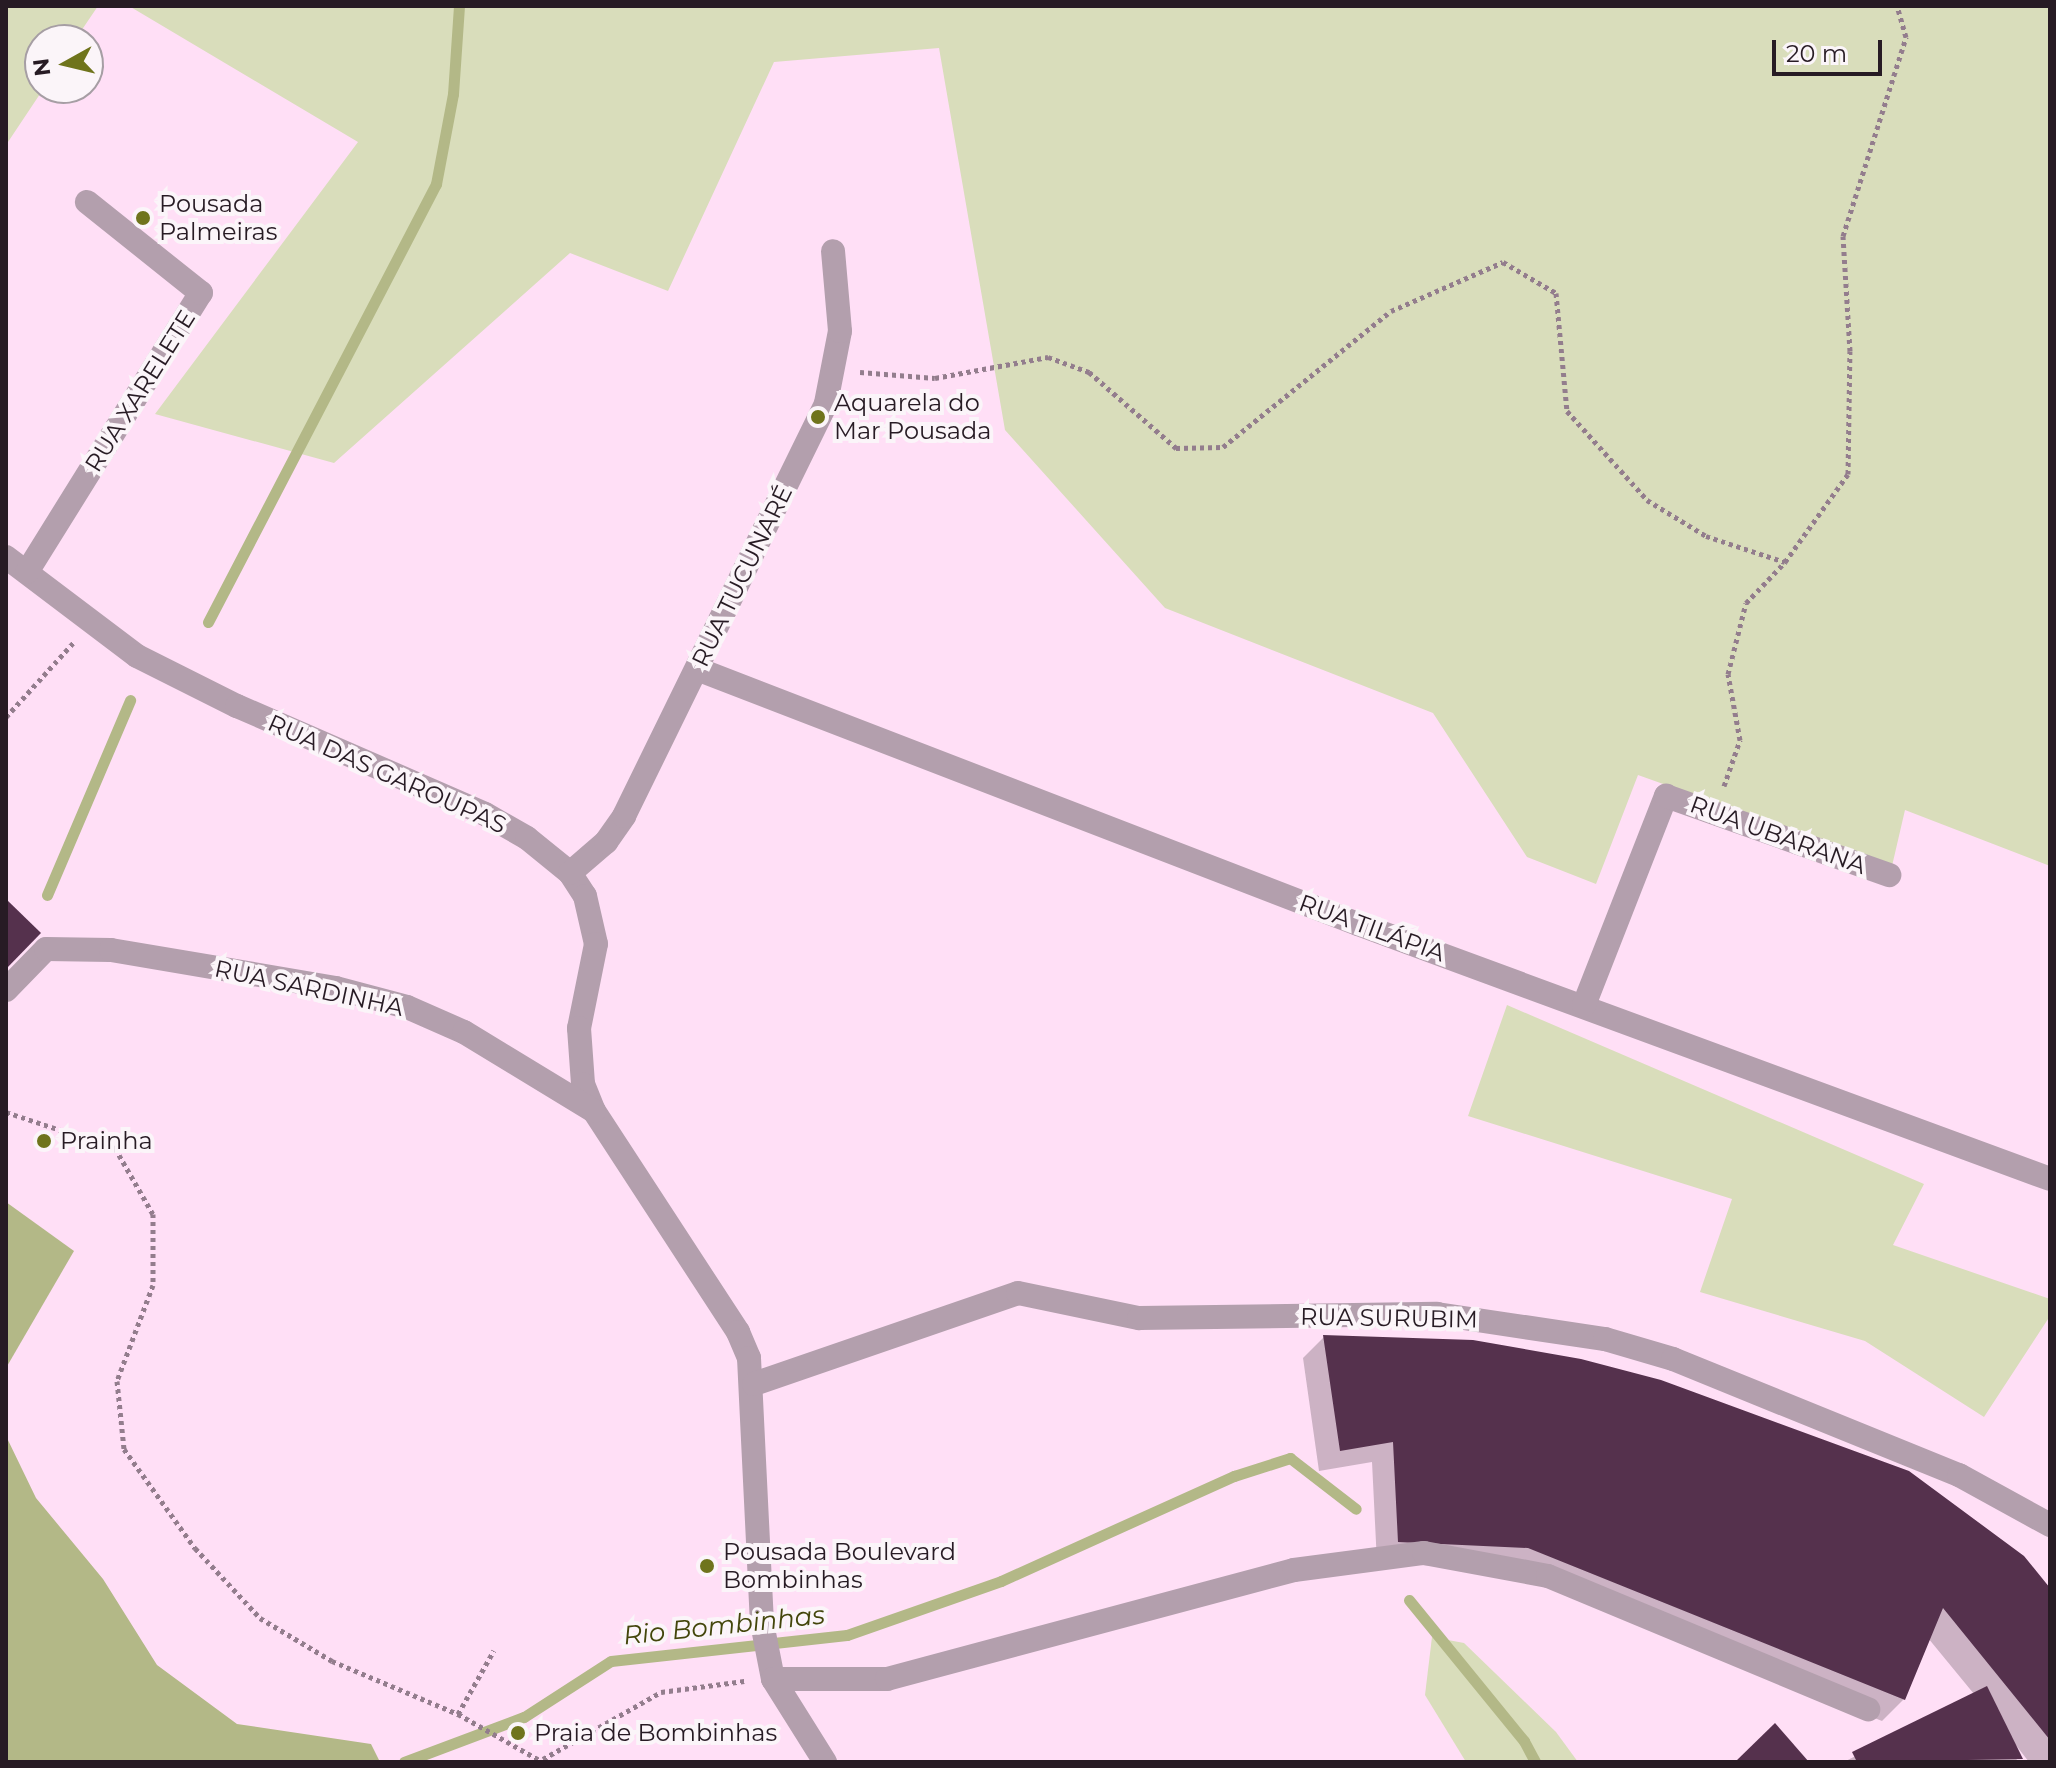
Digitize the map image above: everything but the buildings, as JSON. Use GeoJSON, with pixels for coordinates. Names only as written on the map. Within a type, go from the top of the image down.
{"type":"FeatureCollection","features":[{"type":"Feature","properties":{"kind":"street","name":"RUA XARELETE"},"geometry":{"type":"LineString","coordinates":[[27,572],[201,293],[87,202]]}},
{"type":"Feature","properties":{"kind":"street","name":"RUA TUCUNARÉ"},"geometry":{"type":"LineString","coordinates":[[570,873],[606,842],[624,816],[826,403],[835,370],[840,331],[833,251]]}},
{"type":"Feature","properties":{"kind":"street","name":"RUA DAS GAROUPAS"},"geometry":{"type":"LineString","coordinates":[[6,557],[92,622],[180,680],[485,814],[527,838],[570,873],[594,919],[593,970],[577,1055],[594,1111],[738,1332],[754,1384],[762,1623],[772,1674]]}},
{"type":"Feature","properties":{"kind":"street","name":"RUA TILÁPIA"},"geometry":{"type":"LineString","coordinates":[[697,669],[2050,1179]]}},
{"type":"Feature","properties":{"kind":"street","name":"RUA UBARANA"},"geometry":{"type":"LineString","coordinates":[[1584,1005],[1666,796],[1889,875]]}},
{"type":"Feature","properties":{"kind":"street","name":"RUA SARDINHA"},"geometry":{"type":"LineString","coordinates":[[6,990],[46,949],[111,950],[336,988],[407,1007],[464,1032],[594,1111]]}},
{"type":"Feature","properties":{"kind":"street","name":"RUA SURUBIM"},"geometry":{"type":"LineString","coordinates":[[754,1384],[1018,1293],[1139,1318],[1437,1314],[1605,1339],[1673,1359],[1959,1475],[2050,1525]]}},
{"type":"Feature","properties":{"kind":"street"},"geometry":{"type":"LineString","coordinates":[[772,1674],[887,1679],[1294,1570],[1424,1553],[1548,1576],[1868,1709]]}},
{"type":"Feature","properties":{"kind":"street"},"geometry":{"type":"LineString","coordinates":[[772,1674],[825,1762]]}},
{"type":"Feature","properties":{"kind":"path"},"geometry":{"type":"LineString","coordinates":[[1715,813],[1740,740],[1728,674],[1746,603],[1785,562],[1848,474],[1850,351],[1843,236],[1906,37],[1897,6]]}},
{"type":"Feature","properties":{"kind":"path"},"geometry":{"type":"LineString","coordinates":[[835,370],[935,378],[1048,357],[1089,372],[1176,448],[1223,447],[1391,311],[1503,262],[1556,293],[1567,411],[1647,500],[1706,536],[1785,562]]}},
{"type":"Feature","properties":{"kind":"path"},"geometry":{"type":"LineString","coordinates":[[6,717],[92,622]]}},
{"type":"Feature","properties":{"kind":"path"},"geometry":{"type":"LineString","coordinates":[[6,1112],[115,1148],[153,1214],[153,1285],[117,1381],[124,1449],[195,1548],[260,1618],[332,1661],[458,1714],[543,1761],[661,1692],[772,1674]]}},
{"type":"Feature","properties":{"kind":"path"},"geometry":{"type":"LineString","coordinates":[[458,1714],[494,1650]]}},
{"type":"Feature","properties":{"kind":"shaded area"},"geometry":{"type":"Polygon","coordinates":[[[6,6],[98,6],[86,24],[24,24],[24,104],[33,104],[6,145],[6,6]]]}},
{"type":"Feature","properties":{"kind":"shaded area"},"geometry":{"type":"Polygon","coordinates":[[[129,6],[2050,6],[2050,866],[1905,810],[1892,866],[1638,775],[1596,884],[1527,857],[1433,713],[1165,608],[1005,430],[939,48],[774,62],[668,291],[570,253],[334,463],[155,414],[358,142],[129,6]]]}},
{"type":"Feature","properties":{"kind":"shaded area"},"geometry":{"type":"Polygon","coordinates":[[[1507,1005],[1924,1184],[1893,1245],[2050,1299],[2050,1316],[1984,1417],[1865,1341],[1700,1292],[1732,1199],[1468,1116],[1507,1005]]]}},
{"type":"Feature","properties":{"kind":"shaded area"},"geometry":{"type":"Polygon","coordinates":[[[6,1202],[74,1251],[6,1368],[6,1202]]]}},
{"type":"Feature","properties":{"kind":"shaded area"},"geometry":{"type":"Polygon","coordinates":[[[6,1436],[36,1498],[103,1579],[157,1665],[237,1724],[371,1744],[380,1762],[6,1762],[6,1436]]]}},
{"type":"Feature","properties":{"kind":"shaded area"},"geometry":{"type":"Polygon","coordinates":[[[1432,1637],[1464,1643],[1556,1732],[1578,1762],[1466,1762],[1425,1695],[1432,1637]]]}},
{"type":"Feature","properties":{"kind":"waterway"},"geometry":{"type":"LineString","coordinates":[[208,622],[436,184],[453,94],[459,6]]}},
{"type":"Feature","properties":{"kind":"waterway"},"geometry":{"type":"LineString","coordinates":[[47,895],[130,700]]}},
{"type":"Feature","properties":{"kind":"waterway","name":"Rio Bombinhas"},"geometry":{"type":"LineString","coordinates":[[404,1762],[524,1717],[611,1661],[847,1635],[1001,1581],[1234,1476],[1290,1458],[1356,1509]]}},
{"type":"Feature","properties":{"kind":"waterway"},"geometry":{"type":"LineString","coordinates":[[1409,1600],[1524,1741],[1535,1762]]}},
{"type":"Feature","properties":{"kind":"place","name":"Pousada Palmeiras"},"geometry":{"type":"Point","coordinates":[143,218]}},
{"type":"Feature","properties":{"kind":"place","name":"Aquarela do Mar Pousada"},"geometry":{"type":"Point","coordinates":[818,417]}},
{"type":"Feature","properties":{"kind":"place","name":"Prainha"},"geometry":{"type":"Point","coordinates":[44,1141]}},
{"type":"Feature","properties":{"kind":"place","name":"Pousada Boulevard Bombinhas"},"geometry":{"type":"Point","coordinates":[707,1566]}},
{"type":"Feature","properties":{"kind":"place","name":"Praia de Bombinhas"},"geometry":{"type":"Point","coordinates":[518,1733]}}]}
